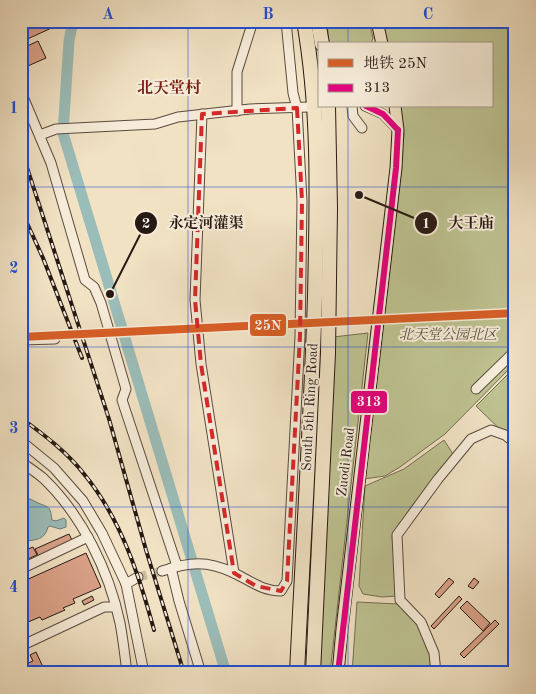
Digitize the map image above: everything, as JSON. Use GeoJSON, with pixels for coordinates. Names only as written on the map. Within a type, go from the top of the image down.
{"type":"FeatureCollection","features":[{"type":"Feature","properties":{"kind":"highway","name":"South 5th Ring Road"},"geometry":{"type":"LineString","coordinates":[[297,673],[313,352],[317,208],[311,58],[304,21]]}},
{"type":"Feature","properties":{"kind":"highway"},"geometry":{"type":"LineString","coordinates":[[318,21],[322,42]]}},
{"type":"Feature","properties":{"kind":"highway","name":"South 5th Ring Road"},"geometry":{"type":"LineString","coordinates":[[313,673],[328,353],[330,208],[328,108]]}},
{"type":"Feature","properties":{"kind":"main road"},"geometry":{"type":"LineString","coordinates":[[377,21],[382,42]]}},
{"type":"Feature","properties":{"kind":"main road","name":"Zuodi Road"},"geometry":{"type":"LineString","coordinates":[[338,673],[396,168],[398,130],[395,108]]}},
{"type":"Feature","properties":{"kind":"street"},"geometry":{"type":"LineString","coordinates":[[238,111],[238,72],[253,21]]}},
{"type":"Feature","properties":{"kind":"street"},"geometry":{"type":"LineString","coordinates":[[172,568],[203,563],[210,564],[271,591],[281,591],[287,581],[300,336],[302,201],[297,108],[293,93],[286,21]]}},
{"type":"Feature","properties":{"kind":"street"},"geometry":{"type":"LineString","coordinates":[[21,92],[51,163],[85,280],[94,287],[101,304],[126,389],[122,400],[201,673]]}},
{"type":"Feature","properties":{"kind":"street"},"geometry":{"type":"LineString","coordinates":[[40,135],[56,129],[155,124],[178,117],[202,114],[309,108]]}},
{"type":"Feature","properties":{"kind":"street"},"geometry":{"type":"LineString","coordinates":[[352,108],[352,116],[362,128]]}},
{"type":"Feature","properties":{"kind":"street"},"geometry":{"type":"LineString","coordinates":[[370,108],[383,114],[398,130]]}},
{"type":"Feature","properties":{"kind":"street"},"geometry":{"type":"LineString","coordinates":[[202,114],[195,300],[201,364],[234,573]]}},
{"type":"Feature","properties":{"kind":"street"},"geometry":{"type":"LineString","coordinates":[[21,340],[55,339]]}},
{"type":"Feature","properties":{"kind":"street"},"geometry":{"type":"LineString","coordinates":[[476,389],[515,350]]}},
{"type":"Feature","properties":{"kind":"street"},"geometry":{"type":"LineString","coordinates":[[436,673],[434,653],[420,622],[400,600],[397,535],[438,479],[471,439],[491,430],[506,435],[515,443]]}},
{"type":"Feature","properties":{"kind":"street"},"geometry":{"type":"LineString","coordinates":[[21,441],[54,468],[83,501],[102,533],[126,584],[144,673]]}},
{"type":"Feature","properties":{"kind":"street"},"geometry":{"type":"LineString","coordinates":[[22,464],[43,478],[62,500],[88,537],[112,595],[120,623],[127,673]]}},
{"type":"Feature","properties":{"kind":"street"},"geometry":{"type":"LineString","coordinates":[[21,569],[88,537]]}},
{"type":"Feature","properties":{"kind":"street"},"geometry":{"type":"LineString","coordinates":[[126,584],[138,577]]}},
{"type":"Feature","properties":{"kind":"street"},"geometry":{"type":"LineString","coordinates":[[21,646],[104,607],[115,607]]}},
{"type":"Feature","properties":{"kind":"street"},"geometry":{"type":"LineString","coordinates":[[120,623],[133,621]]}},
{"type":"Feature","properties":{"kind":"highlighted area"},"geometry":{"type":"Polygon","coordinates":[[[297,108],[302,201],[300,336],[287,581],[281,591],[256,586],[234,573],[201,364],[195,300],[202,114],[297,108]]]}},
{"type":"Feature","properties":{"kind":"green space"},"geometry":{"type":"Polygon","coordinates":[[[327,21],[369,21],[373,38],[372,42],[329,42],[327,21]]]}},
{"type":"Feature","properties":{"kind":"green space","name":"北天堂公园北区"},"geometry":{"type":"Polygon","coordinates":[[[382,21],[515,21],[515,363],[445,434],[385,476],[364,479],[404,134],[399,108],[494,108],[494,42],[387,42],[382,21]]]}},
{"type":"Feature","properties":{"kind":"green space"},"geometry":{"type":"Polygon","coordinates":[[[368,333],[330,673],[319,673],[333,337],[368,333]]]}},
{"type":"Feature","properties":{"kind":"green space"},"geometry":{"type":"Polygon","coordinates":[[[515,367],[515,444],[476,406],[515,367]]]}},
{"type":"Feature","properties":{"kind":"green space"},"geometry":{"type":"Polygon","coordinates":[[[444,440],[453,454],[411,507],[392,536],[397,596],[382,597],[363,594],[359,586],[365,486],[404,469],[444,440]]]}},
{"type":"Feature","properties":{"kind":"green space"},"geometry":{"type":"Polygon","coordinates":[[[357,602],[398,604],[413,619],[427,642],[430,673],[352,673],[357,602]]]}},
{"type":"Feature","properties":{"kind":"water"},"geometry":{"type":"Polygon","coordinates":[[[30,499],[49,508],[52,520],[56,521],[64,518],[66,520],[66,527],[60,529],[50,526],[41,538],[21,542],[21,504],[25,504],[25,500],[30,499]]]}},
{"type":"Feature","properties":{"kind":"building"},"geometry":{"type":"Polygon","coordinates":[[[41,21],[56,21],[58,25],[21,42],[21,31],[41,21]]]}},
{"type":"Feature","properties":{"kind":"building"},"geometry":{"type":"Polygon","coordinates":[[[38,41],[46,58],[21,69],[21,49],[38,41]]]}},
{"type":"Feature","properties":{"kind":"building"},"geometry":{"type":"Polygon","coordinates":[[[69,534],[73,542],[39,557],[35,549],[69,534]]]}},
{"type":"Feature","properties":{"kind":"building"},"geometry":{"type":"Polygon","coordinates":[[[33,547],[37,555],[21,562],[21,552],[33,547]]]}},
{"type":"Feature","properties":{"kind":"building"},"geometry":{"type":"Polygon","coordinates":[[[86,553],[101,587],[73,599],[75,603],[63,608],[65,610],[42,620],[40,617],[21,625],[21,578],[24,581],[86,553]]]}},
{"type":"Feature","properties":{"kind":"building"},"geometry":{"type":"Polygon","coordinates":[[[449,578],[454,582],[439,598],[435,594],[449,578]]]}},
{"type":"Feature","properties":{"kind":"building"},"geometry":{"type":"Polygon","coordinates":[[[474,578],[479,582],[473,589],[468,586],[474,578]]]}},
{"type":"Feature","properties":{"kind":"building"},"geometry":{"type":"Polygon","coordinates":[[[92,596],[94,600],[84,605],[82,601],[92,596]]]}},
{"type":"Feature","properties":{"kind":"building"},"geometry":{"type":"Polygon","coordinates":[[[459,596],[462,599],[434,629],[431,626],[459,596]]]}},
{"type":"Feature","properties":{"kind":"building"},"geometry":{"type":"Polygon","coordinates":[[[467,601],[490,623],[483,631],[460,608],[467,601]]]}},
{"type":"Feature","properties":{"kind":"building"},"geometry":{"type":"Polygon","coordinates":[[[495,620],[499,624],[464,658],[460,654],[495,620]]]}},
{"type":"Feature","properties":{"kind":"building"},"geometry":{"type":"Polygon","coordinates":[[[36,652],[43,667],[30,673],[22,673],[21,666],[33,661],[30,655],[36,652]]]}},
{"type":"Feature","properties":{"kind":"waterway"},"geometry":{"type":"LineString","coordinates":[[73,21],[69,41],[63,133],[226,673]]}},
{"type":"Feature","properties":{"kind":"tunnel"},"geometry":{"type":"LineString","coordinates":[[138,577],[162,571]]}},
{"type":"Feature","properties":{"kind":"railway"},"geometry":{"type":"LineString","coordinates":[[21,149],[109,419],[146,550],[184,673]]}},
{"type":"Feature","properties":{"kind":"railway"},"geometry":{"type":"LineString","coordinates":[[21,210],[43,258],[82,358]]}},
{"type":"Feature","properties":{"kind":"railway"},"geometry":{"type":"LineString","coordinates":[[21,418],[70,458],[97,491],[127,548],[154,630]]}},
{"type":"Feature","properties":{"kind":"metro line","name":"25N"},"geometry":{"type":"LineString","coordinates":[[21,337],[515,313]]}},
{"type":"Feature","properties":{"kind":"transit line","name":"313"},"geometry":{"type":"LineString","coordinates":[[370,108],[383,114],[398,130]]}},
{"type":"Feature","properties":{"kind":"transit line","name":"313"},"geometry":{"type":"LineString","coordinates":[[338,673],[396,168],[398,130]]}},
{"type":"Feature","properties":{"kind":"place","name":"大王庙"},"geometry":{"type":"Point","coordinates":[359,195]}},
{"type":"Feature","properties":{"kind":"place","name":"永定河灌渠"},"geometry":{"type":"Point","coordinates":[110,294]}},
{"type":"Feature","properties":{"kind":"district","name":"北天堂村"},"geometry":{"type":"Point","coordinates":[169,89]}}]}
